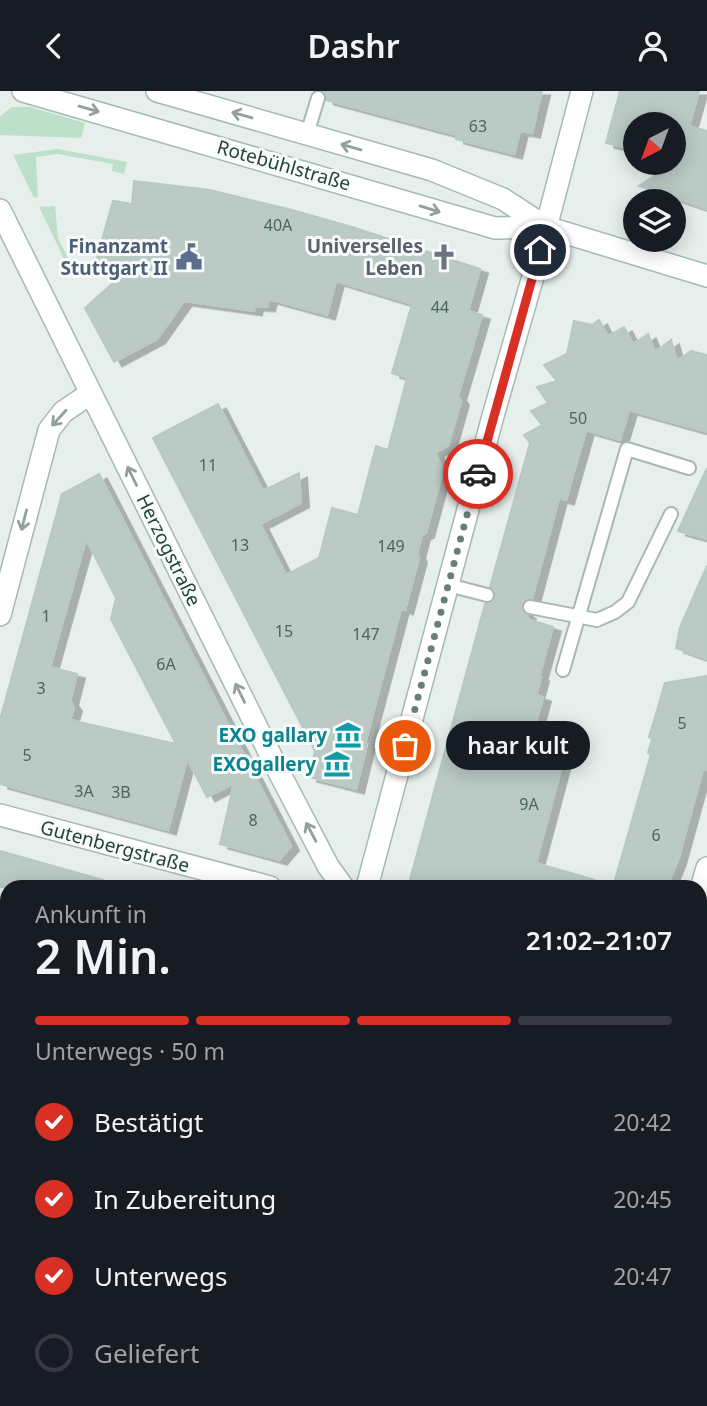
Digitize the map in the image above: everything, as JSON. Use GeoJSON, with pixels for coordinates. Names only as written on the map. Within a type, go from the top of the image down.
{"type":"FeatureCollection","features":[{"type":"Feature","properties":{"kind":"street","name":"Rotebühlstraße"},"geometry":{"type":"LineString","coordinates":[[23,91],[495,228],[547,227]]}},
{"type":"Feature","properties":{"kind":"street","name":"Rotebühlstraße"},"geometry":{"type":"LineString","coordinates":[[157,91],[432,170],[503,199],[547,227],[707,276]]}},
{"type":"Feature","properties":{"kind":"street"},"geometry":{"type":"LineString","coordinates":[[369,880],[582,91]]}},
{"type":"Feature","properties":{"kind":"street"},"geometry":{"type":"LineString","coordinates":[[381,194],[395,191],[402,183],[402,170],[394,160]]}},
{"type":"Feature","properties":{"kind":"street","name":"Herzogstraße"},"geometry":{"type":"LineString","coordinates":[[0,210],[281,776],[338,880]]}},
{"type":"Feature","properties":{"kind":"street"},"geometry":{"type":"LineString","coordinates":[[0,615],[50,430],[63,412],[91,393]]}},
{"type":"Feature","properties":{"kind":"street","name":"Gutenbergstraße"},"geometry":{"type":"LineString","coordinates":[[0,815],[244,880]]}},
{"type":"Feature","properties":{"kind":"lane"},"geometry":{"type":"LineString","coordinates":[[307,134],[318,97]]}},
{"type":"Feature","properties":{"kind":"lane"},"geometry":{"type":"LineString","coordinates":[[563,670],[627,449],[688,468]]}},
{"type":"Feature","properties":{"kind":"lane"},"geometry":{"type":"LineString","coordinates":[[530,607],[597,620],[615,612],[628,602],[671,514]]}},
{"type":"Feature","properties":{"kind":"lane"},"geometry":{"type":"LineString","coordinates":[[449,585],[487,595]]}},
{"type":"Feature","properties":{"kind":"green space"},"geometry":{"type":"Polygon","coordinates":[[[12,107],[30,107],[85,123],[81,138],[0,135],[0,116],[12,107]]]}},
{"type":"Feature","properties":{"kind":"green space"},"geometry":{"type":"Polygon","coordinates":[[[58,149],[127,162],[124,174],[112,171],[113,164],[58,154],[36,157],[38,197],[34,198],[13,155],[58,149]]]}},
{"type":"Feature","properties":{"kind":"green space"},"geometry":{"type":"Polygon","coordinates":[[[55,206],[58,238],[75,272],[71,273],[39,207],[55,206]]]}},
{"type":"Feature","properties":{"kind":"building"},"geometry":{"type":"Polygon","coordinates":[[[323,91],[542,91],[532,133],[520,131],[514,154],[456,139],[457,135],[326,100],[323,91]]]}},
{"type":"Feature","properties":{"kind":"building"},"geometry":{"type":"Polygon","coordinates":[[[620,91],[699,91],[689,126],[707,131],[707,209],[686,202],[686,189],[648,189],[639,186],[656,175],[686,175],[686,112],[623,112],[623,147],[606,143],[620,91]]]}},
{"type":"Feature","properties":{"kind":"building"},"geometry":{"type":"Polygon","coordinates":[[[134,181],[210,190],[292,210],[480,269],[468,311],[482,315],[458,396],[461,401],[448,446],[435,452],[443,470],[426,533],[422,535],[417,554],[419,558],[405,610],[401,608],[365,744],[356,789],[309,777],[315,751],[153,438],[218,404],[263,491],[299,473],[301,503],[260,524],[286,575],[319,558],[332,508],[358,515],[376,446],[388,450],[407,378],[392,373],[412,304],[336,281],[327,315],[269,299],[267,307],[255,306],[254,311],[184,301],[157,339],[114,362],[85,308],[124,273],[96,261],[113,201],[132,204],[134,181]]]}},
{"type":"Feature","properties":{"kind":"building"},"geometry":{"type":"Polygon","coordinates":[[[599,320],[608,336],[624,327],[633,344],[648,334],[655,352],[671,340],[677,361],[691,351],[707,355],[707,432],[629,410],[620,440],[586,430],[566,500],[559,498],[532,599],[527,599],[522,605],[522,610],[528,615],[527,619],[553,627],[539,677],[536,695],[543,697],[530,745],[565,754],[536,863],[595,880],[410,880],[485,604],[493,602],[496,596],[494,589],[490,587],[530,443],[524,435],[542,425],[531,411],[548,403],[537,387],[557,381],[544,365],[567,354],[574,321],[592,325],[599,320]]]}},
{"type":"Feature","properties":{"kind":"building"},"geometry":{"type":"Polygon","coordinates":[[[707,468],[707,539],[678,531],[707,468]]]}},
{"type":"Feature","properties":{"kind":"building"},"geometry":{"type":"Polygon","coordinates":[[[99,474],[291,846],[279,860],[220,844],[234,783],[207,797],[187,759],[168,830],[0,784],[0,720],[62,494],[99,474]],[[86,539],[50,667],[77,674],[70,701],[74,707],[70,720],[176,744],[111,619],[116,598],[86,539]]]}},
{"type":"Feature","properties":{"kind":"building"},"geometry":{"type":"Polygon","coordinates":[[[707,566],[707,659],[676,648],[680,627],[707,566]]]}},
{"type":"Feature","properties":{"kind":"building"},"geometry":{"type":"Polygon","coordinates":[[[707,676],[707,770],[703,769],[670,880],[615,880],[651,754],[648,753],[652,739],[649,737],[665,683],[707,676]]]}},
{"type":"Feature","properties":{"kind":"building"},"geometry":{"type":"Polygon","coordinates":[[[0,851],[103,880],[0,880],[0,851]]]}},
{"type":"Feature","properties":{"kind":"way so far"},"geometry":{"type":"LineString","coordinates":[[405,746],[478,474]]}},
{"type":"Feature","properties":{"kind":"place","name":"Finanzamt Stuttgart II"},"geometry":{"type":"Point","coordinates":[189,257]}},
{"type":"Feature","properties":{"kind":"place","name":"Universelles Leben"},"geometry":{"type":"Point","coordinates":[444,257]}},
{"type":"Feature","properties":{"kind":"place","name":"EXO gallary"},"geometry":{"type":"Point","coordinates":[348,735]}},
{"type":"Feature","properties":{"kind":"place","name":"haar kult"},"geometry":{"type":"Point","coordinates":[405,746]}},
{"type":"Feature","properties":{"kind":"place","name":"EXOgallery"},"geometry":{"type":"Point","coordinates":[337,764]}},
{"type":"Feature","properties":{"kind":"route"},"geometry":{"type":"LineString","coordinates":[[478,474],[540,250]]}}]}
